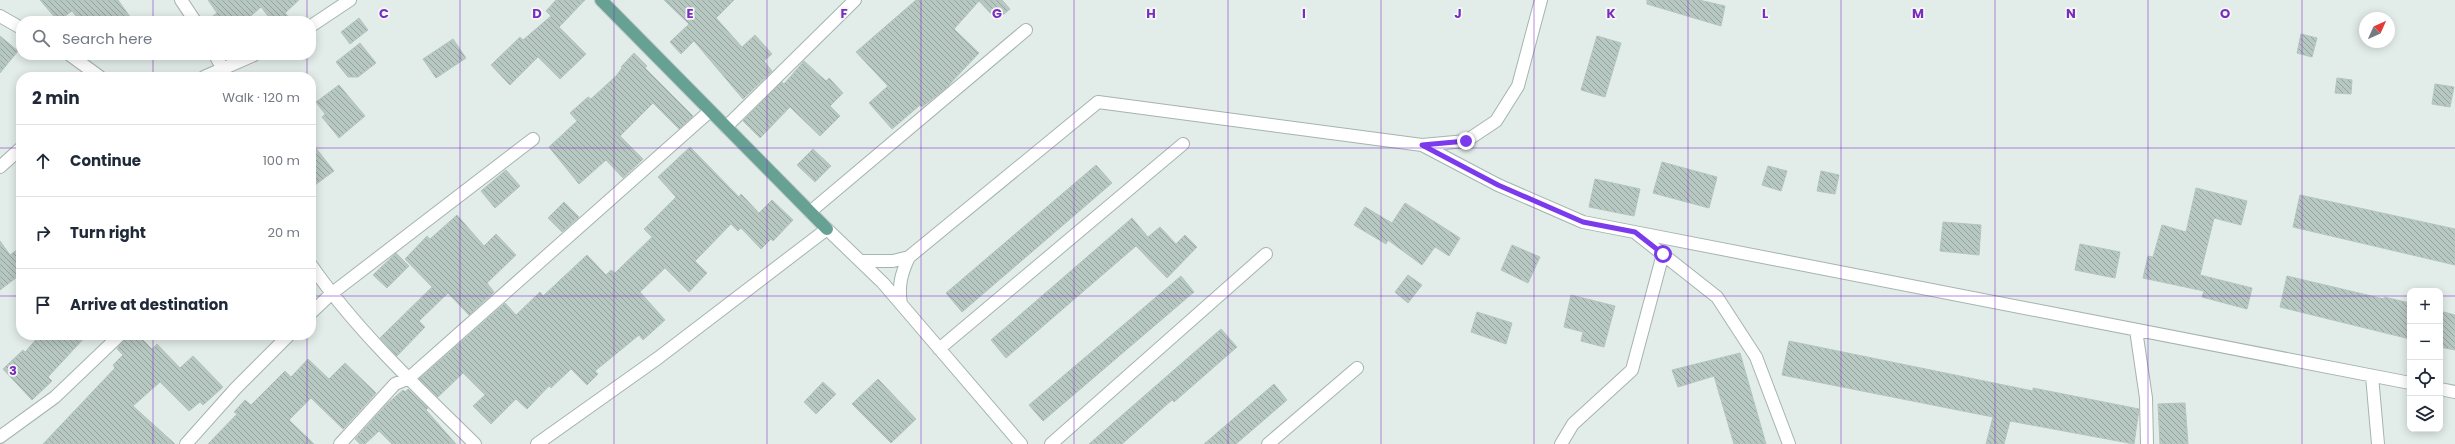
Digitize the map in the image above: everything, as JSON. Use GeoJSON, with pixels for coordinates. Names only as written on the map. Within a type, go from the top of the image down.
{"type":"FeatureCollection","features":[{"type":"Feature","properties":{"kind":"main road"},"geometry":{"type":"LineString","coordinates":[[601,0],[827,229]]}},
{"type":"Feature","properties":{"kind":"street"},"geometry":{"type":"LineString","coordinates":[[182,0],[192,16]]}},
{"type":"Feature","properties":{"kind":"street"},"geometry":{"type":"LineString","coordinates":[[316,23],[350,0]]}},
{"type":"Feature","properties":{"kind":"street"},"geometry":{"type":"LineString","coordinates":[[726,127],[855,0]]}},
{"type":"Feature","properties":{"kind":"street"},"geometry":{"type":"LineString","coordinates":[[860,261],[893,261],[909,257],[1098,102],[1422,145],[1466,141],[1496,121],[1518,86],[1542,0]]}},
{"type":"Feature","properties":{"kind":"street"},"geometry":{"type":"LineString","coordinates":[[0,16],[16,25]]}},
{"type":"Feature","properties":{"kind":"street"},"geometry":{"type":"LineString","coordinates":[[810,212],[1026,30]]}},
{"type":"Feature","properties":{"kind":"street"},"geometry":{"type":"LineString","coordinates":[[77,60],[92,72]]}},
{"type":"Feature","properties":{"kind":"street"},"geometry":{"type":"LineString","coordinates":[[218,60],[223,69]]}},
{"type":"Feature","properties":{"kind":"street"},"geometry":{"type":"LineString","coordinates":[[216,72],[243,60]]}},
{"type":"Feature","properties":{"kind":"street"},"geometry":{"type":"LineString","coordinates":[[340,444],[395,384],[408,378],[710,111]]}},
{"type":"Feature","properties":{"kind":"street"},"geometry":{"type":"LineString","coordinates":[[316,308],[331,294],[534,138]]}},
{"type":"Feature","properties":{"kind":"street"},"geometry":{"type":"LineString","coordinates":[[939,349],[1183,144]]}},
{"type":"Feature","properties":{"kind":"street"},"geometry":{"type":"LineString","coordinates":[[1422,145],[1498,185],[1583,222],[2407,382]]}},
{"type":"Feature","properties":{"kind":"street"},"geometry":{"type":"LineString","coordinates":[[0,167],[16,153]]}},
{"type":"Feature","properties":{"kind":"street"},"geometry":{"type":"LineString","coordinates":[[537,444],[658,358],[827,229],[901,304],[1022,444]]}},
{"type":"Feature","properties":{"kind":"street"},"geometry":{"type":"LineString","coordinates":[[1635,232],[1717,297],[1756,357],[1789,444]]}},
{"type":"Feature","properties":{"kind":"street"},"geometry":{"type":"LineString","coordinates":[[1051,444],[1266,254]]}},
{"type":"Feature","properties":{"kind":"street"},"geometry":{"type":"LineString","coordinates":[[1562,444],[1573,424],[1632,370],[1663,254]]}},
{"type":"Feature","properties":{"kind":"street"},"geometry":{"type":"LineString","coordinates":[[901,304],[899,288],[901,275],[909,257]]}},
{"type":"Feature","properties":{"kind":"street"},"geometry":{"type":"LineString","coordinates":[[316,273],[331,294],[408,378],[475,444]]}},
{"type":"Feature","properties":{"kind":"street"},"geometry":{"type":"LineString","coordinates":[[2136,330],[2146,398],[2147,444]]}},
{"type":"Feature","properties":{"kind":"street"},"geometry":{"type":"LineString","coordinates":[[0,437],[55,397],[115,340]]}},
{"type":"Feature","properties":{"kind":"street"},"geometry":{"type":"LineString","coordinates":[[192,442],[236,388],[284,340]]}},
{"type":"Feature","properties":{"kind":"street"},"geometry":{"type":"LineString","coordinates":[[1268,444],[1357,368]]}},
{"type":"Feature","properties":{"kind":"street"},"geometry":{"type":"LineString","coordinates":[[2372,376],[2378,444]]}},
{"type":"Feature","properties":{"kind":"street"},"geometry":{"type":"LineString","coordinates":[[2443,390],[2455,392]]}},
{"type":"Feature","properties":{"kind":"building"},"geometry":{"type":"Polygon","coordinates":[[[40,0],[118,0],[129,16],[76,16],[72,11],[65,16],[54,16],[40,0]]]}},
{"type":"Feature","properties":{"kind":"building"},"geometry":{"type":"Polygon","coordinates":[[[208,0],[299,0],[285,13],[288,16],[268,16],[261,7],[251,16],[213,16],[217,13],[208,0]]]}},
{"type":"Feature","properties":{"kind":"building"},"geometry":{"type":"Polygon","coordinates":[[[556,0],[585,0],[559,27],[586,54],[560,79],[538,57],[510,85],[491,65],[520,37],[523,40],[551,16],[546,11],[556,0]]]}},
{"type":"Feature","properties":{"kind":"building"},"geometry":{"type":"Polygon","coordinates":[[[664,0],[734,0],[716,18],[742,47],[755,35],[772,54],[764,61],[772,71],[743,99],[694,41],[681,54],[670,42],[689,24],[664,0]]]}},
{"type":"Feature","properties":{"kind":"building"},"geometry":{"type":"Polygon","coordinates":[[[916,0],[1002,0],[1010,9],[997,20],[979,1],[954,29],[979,53],[946,88],[922,107],[920,105],[892,129],[869,103],[888,86],[856,52],[916,0]]]}},
{"type":"Feature","properties":{"kind":"building"},"geometry":{"type":"Polygon","coordinates":[[[1647,0],[1699,0],[1725,6],[1721,26],[1647,4],[1647,0]]]}},
{"type":"Feature","properties":{"kind":"building"},"geometry":{"type":"Polygon","coordinates":[[[359,18],[368,30],[350,44],[341,32],[359,18]]]}},
{"type":"Feature","properties":{"kind":"building"},"geometry":{"type":"Polygon","coordinates":[[[2301,34],[2317,38],[2312,57],[2297,53],[2301,34]]]}},
{"type":"Feature","properties":{"kind":"building"},"geometry":{"type":"Polygon","coordinates":[[[0,36],[16,49],[16,53],[0,73],[0,36]]]}},
{"type":"Feature","properties":{"kind":"building"},"geometry":{"type":"Polygon","coordinates":[[[1597,36],[1621,43],[1605,97],[1581,90],[1597,36]]]}},
{"type":"Feature","properties":{"kind":"building"},"geometry":{"type":"Polygon","coordinates":[[[453,39],[466,58],[436,78],[423,59],[453,39]]]}},
{"type":"Feature","properties":{"kind":"building"},"geometry":{"type":"Polygon","coordinates":[[[360,43],[376,63],[358,77],[348,77],[336,62],[360,43]]]}},
{"type":"Feature","properties":{"kind":"building"},"geometry":{"type":"Polygon","coordinates":[[[634,53],[647,66],[645,68],[693,116],[679,129],[653,103],[620,136],[643,159],[623,178],[606,160],[579,184],[549,147],[577,121],[570,113],[588,97],[591,99],[616,76],[622,68],[621,67],[634,53]]]}},
{"type":"Feature","properties":{"kind":"building"},"geometry":{"type":"Polygon","coordinates":[[[804,61],[826,81],[829,78],[843,93],[830,106],[840,116],[820,136],[790,107],[760,138],[743,121],[782,82],[784,84],[804,61]]]}},
{"type":"Feature","properties":{"kind":"building"},"geometry":{"type":"Polygon","coordinates":[[[2337,78],[2352,80],[2351,94],[2335,93],[2337,78]]]}},
{"type":"Feature","properties":{"kind":"building"},"geometry":{"type":"Polygon","coordinates":[[[2435,84],[2454,87],[2450,107],[2432,104],[2435,84]]]}},
{"type":"Feature","properties":{"kind":"building"},"geometry":{"type":"Polygon","coordinates":[[[339,85],[365,116],[339,138],[322,117],[325,114],[316,102],[339,85]]]}},
{"type":"Feature","properties":{"kind":"building"},"geometry":{"type":"Polygon","coordinates":[[[690,147],[739,197],[741,194],[759,213],[772,200],[793,220],[773,241],[771,239],[761,249],[741,228],[738,231],[731,224],[695,261],[707,273],[689,292],[665,268],[640,292],[665,320],[643,340],[639,335],[595,371],[598,374],[587,385],[571,369],[551,388],[549,386],[527,409],[516,399],[491,424],[473,406],[485,395],[463,373],[438,397],[419,379],[505,303],[516,315],[540,292],[543,296],[587,255],[606,275],[611,270],[615,273],[652,237],[644,229],[676,197],[658,177],[690,147]]]}},
{"type":"Feature","properties":{"kind":"building"},"geometry":{"type":"Polygon","coordinates":[[[316,148],[334,171],[316,184],[316,148]]]}},
{"type":"Feature","properties":{"kind":"building"},"geometry":{"type":"Polygon","coordinates":[[[813,149],[831,166],[815,182],[797,165],[813,149]]]}},
{"type":"Feature","properties":{"kind":"building"},"geometry":{"type":"Polygon","coordinates":[[[1662,162],[1717,177],[1709,208],[1653,193],[1662,162]]]}},
{"type":"Feature","properties":{"kind":"building"},"geometry":{"type":"Polygon","coordinates":[[[1096,165],[1112,183],[962,312],[946,293],[1096,165]]]}},
{"type":"Feature","properties":{"kind":"building"},"geometry":{"type":"Polygon","coordinates":[[[1768,166],[1787,171],[1781,191],[1762,185],[1768,166]]]}},
{"type":"Feature","properties":{"kind":"building"},"geometry":{"type":"Polygon","coordinates":[[[506,170],[520,186],[495,208],[481,191],[506,170]]]}},
{"type":"Feature","properties":{"kind":"building"},"geometry":{"type":"Polygon","coordinates":[[[1821,171],[1839,175],[1835,194],[1817,191],[1821,171]]]}},
{"type":"Feature","properties":{"kind":"building"},"geometry":{"type":"Polygon","coordinates":[[[1595,179],[1640,189],[1634,216],[1589,207],[1595,179]]]}},
{"type":"Feature","properties":{"kind":"building"},"geometry":{"type":"Polygon","coordinates":[[[2196,188],[2247,201],[2241,225],[2214,218],[2200,275],[2252,288],[2247,309],[2202,297],[2204,291],[2143,278],[2148,256],[2153,257],[2162,225],[2186,232],[2196,188]]]}},
{"type":"Feature","properties":{"kind":"building"},"geometry":{"type":"Polygon","coordinates":[[[2300,195],[2455,229],[2455,265],[2293,227],[2300,195]]]}},
{"type":"Feature","properties":{"kind":"building"},"geometry":{"type":"Polygon","coordinates":[[[564,202],[579,217],[562,232],[548,218],[564,202]]]}},
{"type":"Feature","properties":{"kind":"building"},"geometry":{"type":"Polygon","coordinates":[[[1405,203],[1460,238],[1449,256],[1435,247],[1422,265],[1388,240],[1386,244],[1354,225],[1365,207],[1392,223],[1405,203]]]}},
{"type":"Feature","properties":{"kind":"building"},"geometry":{"type":"Polygon","coordinates":[[[457,215],[484,246],[496,234],[516,255],[487,283],[494,292],[469,315],[448,293],[419,321],[425,327],[397,356],[380,338],[432,287],[405,259],[427,236],[430,239],[457,215]]]}},
{"type":"Feature","properties":{"kind":"building"},"geometry":{"type":"Polygon","coordinates":[[[1132,218],[1148,237],[1160,227],[1176,244],[1185,235],[1197,247],[1167,278],[1136,246],[1006,358],[991,340],[1132,218]]]}},
{"type":"Feature","properties":{"kind":"building"},"geometry":{"type":"Polygon","coordinates":[[[1943,222],[1981,225],[1979,255],[1940,251],[1943,222]]]}},
{"type":"Feature","properties":{"kind":"building"},"geometry":{"type":"Polygon","coordinates":[[[0,241],[10,255],[16,251],[16,278],[0,290],[0,241]]]}},
{"type":"Feature","properties":{"kind":"building"},"geometry":{"type":"Polygon","coordinates":[[[2080,244],[2120,252],[2115,278],[2075,270],[2080,244]]]}},
{"type":"Feature","properties":{"kind":"building"},"geometry":{"type":"Polygon","coordinates":[[[1512,245],[1540,257],[1528,283],[1501,270],[1512,245]]]}},
{"type":"Feature","properties":{"kind":"building"},"geometry":{"type":"Polygon","coordinates":[[[396,253],[409,266],[387,288],[373,275],[396,253]]]}},
{"type":"Feature","properties":{"kind":"building"},"geometry":{"type":"Polygon","coordinates":[[[1408,275],[1422,285],[1408,303],[1395,292],[1408,275]]]}},
{"type":"Feature","properties":{"kind":"building"},"geometry":{"type":"Polygon","coordinates":[[[1181,276],[1194,292],[1043,421],[1029,405],[1181,276]]]}},
{"type":"Feature","properties":{"kind":"building"},"geometry":{"type":"Polygon","coordinates":[[[2287,276],[2384,299],[2384,297],[2407,302],[2407,338],[2280,307],[2287,276]]]}},
{"type":"Feature","properties":{"kind":"building"},"geometry":{"type":"Polygon","coordinates":[[[1571,295],[1615,306],[1604,347],[1581,341],[1583,332],[1564,327],[1571,295]]]}},
{"type":"Feature","properties":{"kind":"building"},"geometry":{"type":"Polygon","coordinates":[[[1477,312],[1512,323],[1506,344],[1471,332],[1477,312]]]}},
{"type":"Feature","properties":{"kind":"building"},"geometry":{"type":"Polygon","coordinates":[[[2443,312],[2455,315],[2455,350],[2443,348],[2443,312]]]}},
{"type":"Feature","properties":{"kind":"building"},"geometry":{"type":"Polygon","coordinates":[[[1221,329],[1237,347],[1174,402],[1172,400],[1122,444],[1089,444],[1221,329]]]}},
{"type":"Feature","properties":{"kind":"building"},"geometry":{"type":"Polygon","coordinates":[[[36,340],[82,340],[48,377],[52,381],[32,400],[3,369],[23,350],[25,352],[36,340]]]}},
{"type":"Feature","properties":{"kind":"building"},"geometry":{"type":"Polygon","coordinates":[[[123,340],[143,340],[152,349],[157,344],[180,368],[193,356],[223,387],[203,405],[200,402],[189,411],[160,382],[133,406],[175,444],[43,444],[115,368],[113,365],[123,355],[117,349],[123,340]]]}},
{"type":"Feature","properties":{"kind":"building"},"geometry":{"type":"Polygon","coordinates":[[[1789,341],[2033,391],[2033,388],[2139,409],[2134,444],[2010,421],[2004,444],[1986,444],[1993,417],[1782,375],[1789,341]]]}},
{"type":"Feature","properties":{"kind":"building"},"geometry":{"type":"Polygon","coordinates":[[[1740,353],[1766,444],[1734,444],[1714,376],[1678,387],[1672,370],[1740,353]]]}},
{"type":"Feature","properties":{"kind":"building"},"geometry":{"type":"Polygon","coordinates":[[[308,359],[329,379],[345,363],[376,393],[343,429],[311,398],[289,420],[314,444],[208,444],[237,414],[234,412],[245,400],[251,405],[285,371],[291,377],[308,359]]]}},
{"type":"Feature","properties":{"kind":"building"},"geometry":{"type":"Polygon","coordinates":[[[878,379],[916,419],[891,443],[852,404],[878,379]]]}},
{"type":"Feature","properties":{"kind":"building"},"geometry":{"type":"Polygon","coordinates":[[[823,382],[836,394],[816,414],[804,402],[823,382]]]}},
{"type":"Feature","properties":{"kind":"building"},"geometry":{"type":"Polygon","coordinates":[[[1274,384],[1287,400],[1236,444],[1204,444],[1274,384]]]}},
{"type":"Feature","properties":{"kind":"building"},"geometry":{"type":"Polygon","coordinates":[[[408,389],[428,408],[426,410],[456,444],[392,444],[379,431],[365,444],[360,444],[355,439],[387,404],[403,390],[405,392],[408,389]]]}},
{"type":"Feature","properties":{"kind":"building"},"geometry":{"type":"Polygon","coordinates":[[[2185,403],[2188,444],[2160,444],[2158,404],[2185,403]]]}},
{"type":"Feature","properties":{"kind":"route"},"geometry":{"type":"LineString","coordinates":[[1466,141],[1422,145],[1498,185],[1583,222],[1635,232],[1663,254]]}}]}
